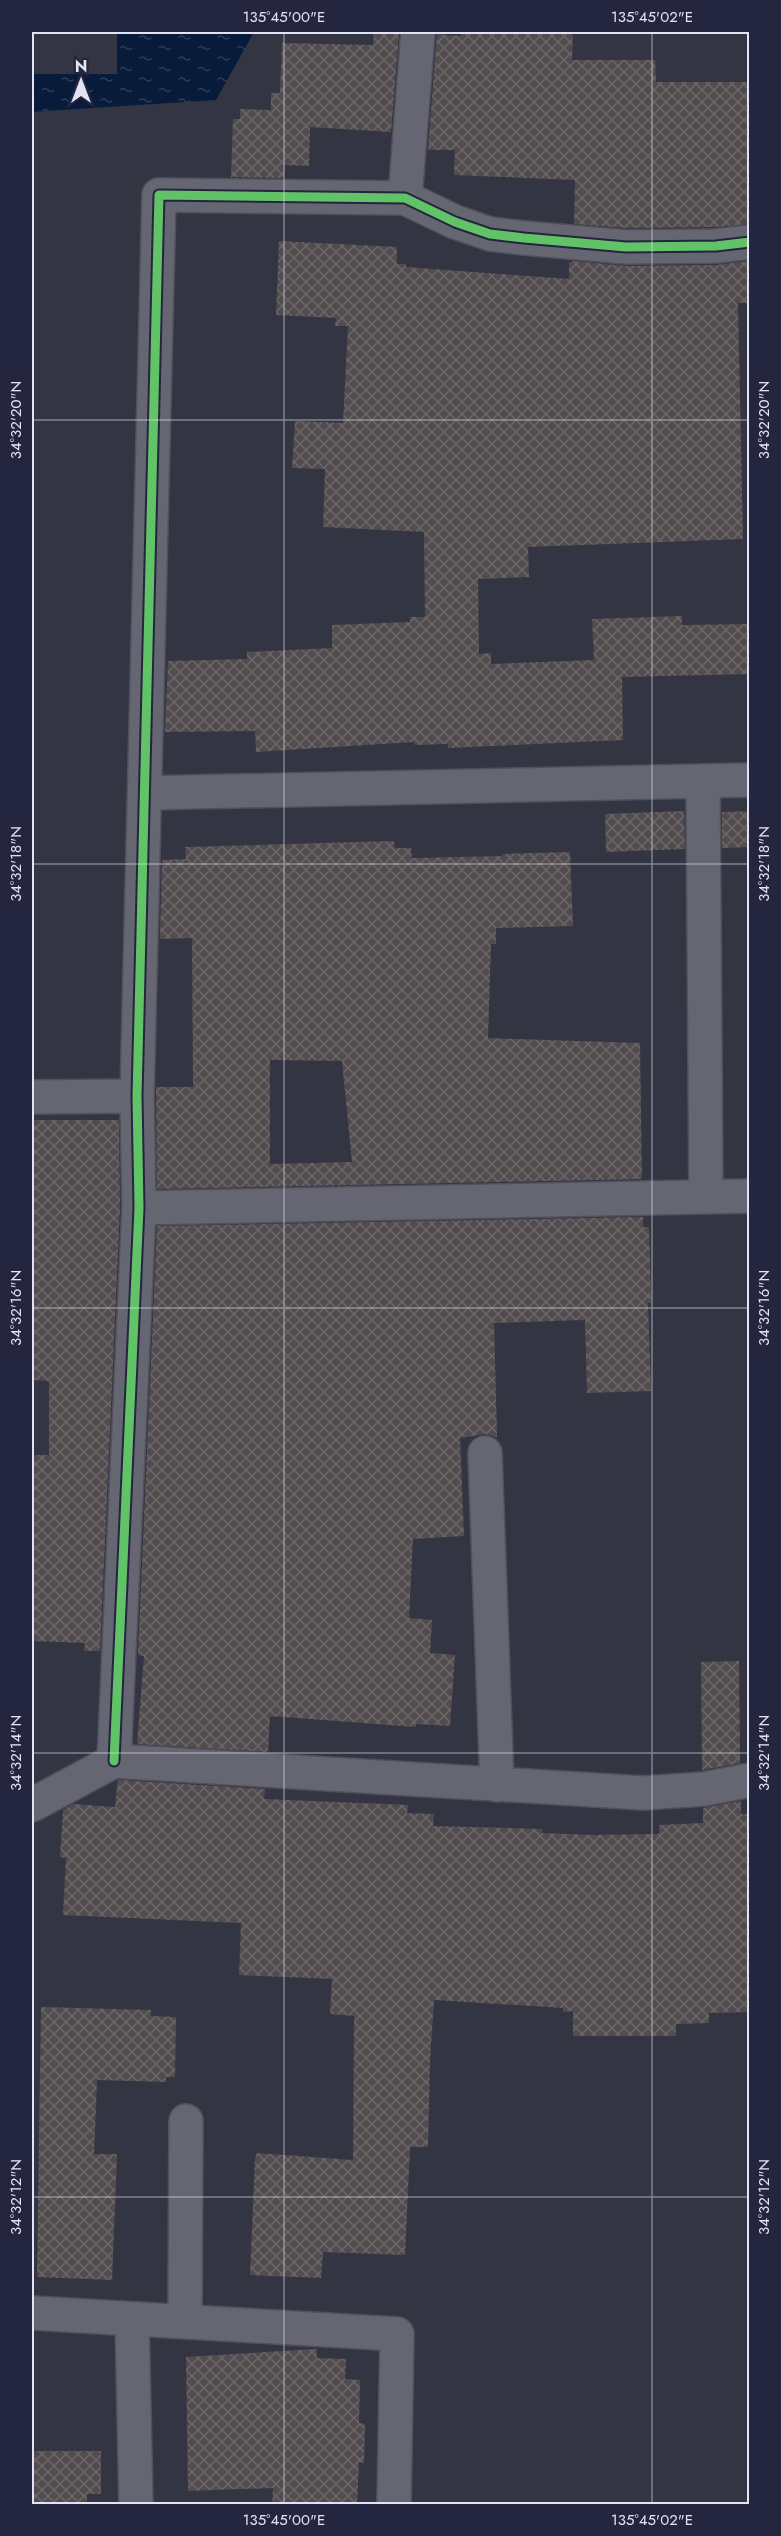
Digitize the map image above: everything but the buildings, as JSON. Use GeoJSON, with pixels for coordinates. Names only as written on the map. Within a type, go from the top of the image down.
{"type":"FeatureCollection","features":[{"type":"Feature","properties":{"kind":"street"},"geometry":{"type":"LineString","coordinates":[[405,198],[418,32]]}},
{"type":"Feature","properties":{"kind":"street"},"geometry":{"type":"LineString","coordinates":[[114,1761],[139,1208],[137,1096],[159,195],[405,198],[455,222],[490,234],[626,247],[716,246],[750,242]]}},
{"type":"Feature","properties":{"kind":"street"},"geometry":{"type":"LineString","coordinates":[[145,793],[750,780]]}},
{"type":"Feature","properties":{"kind":"street"},"geometry":{"type":"LineString","coordinates":[[703,781],[706,1197]]}},
{"type":"Feature","properties":{"kind":"street"},"geometry":{"type":"LineString","coordinates":[[32,1097],[137,1096]]}},
{"type":"Feature","properties":{"kind":"street"},"geometry":{"type":"LineString","coordinates":[[139,1208],[750,1196]]}},
{"type":"Feature","properties":{"kind":"street"},"geometry":{"type":"LineString","coordinates":[[485,1453],[497,1785]]}},
{"type":"Feature","properties":{"kind":"street"},"geometry":{"type":"LineString","coordinates":[[32,1805],[114,1761],[643,1794],[704,1790],[750,1780]]}},
{"type":"Feature","properties":{"kind":"street"},"geometry":{"type":"LineString","coordinates":[[185,2322],[186,2121]]}},
{"type":"Feature","properties":{"kind":"street"},"geometry":{"type":"LineString","coordinates":[[32,2313],[397,2334],[394,2505]]}},
{"type":"Feature","properties":{"kind":"street"},"geometry":{"type":"LineString","coordinates":[[132,2319],[136,2505]]}},
{"type":"Feature","properties":{"kind":"water"},"geometry":{"type":"Polygon","coordinates":[[[117,32],[254,32],[216,100],[32,112],[32,74],[117,74],[117,32]]]}},
{"type":"Feature","properties":{"kind":"cycle path"},"geometry":{"type":"LineString","coordinates":[[114,1761],[139,1208],[137,1096],[159,195],[405,198],[455,222],[490,234],[626,247],[716,246],[750,242]]}}]}
